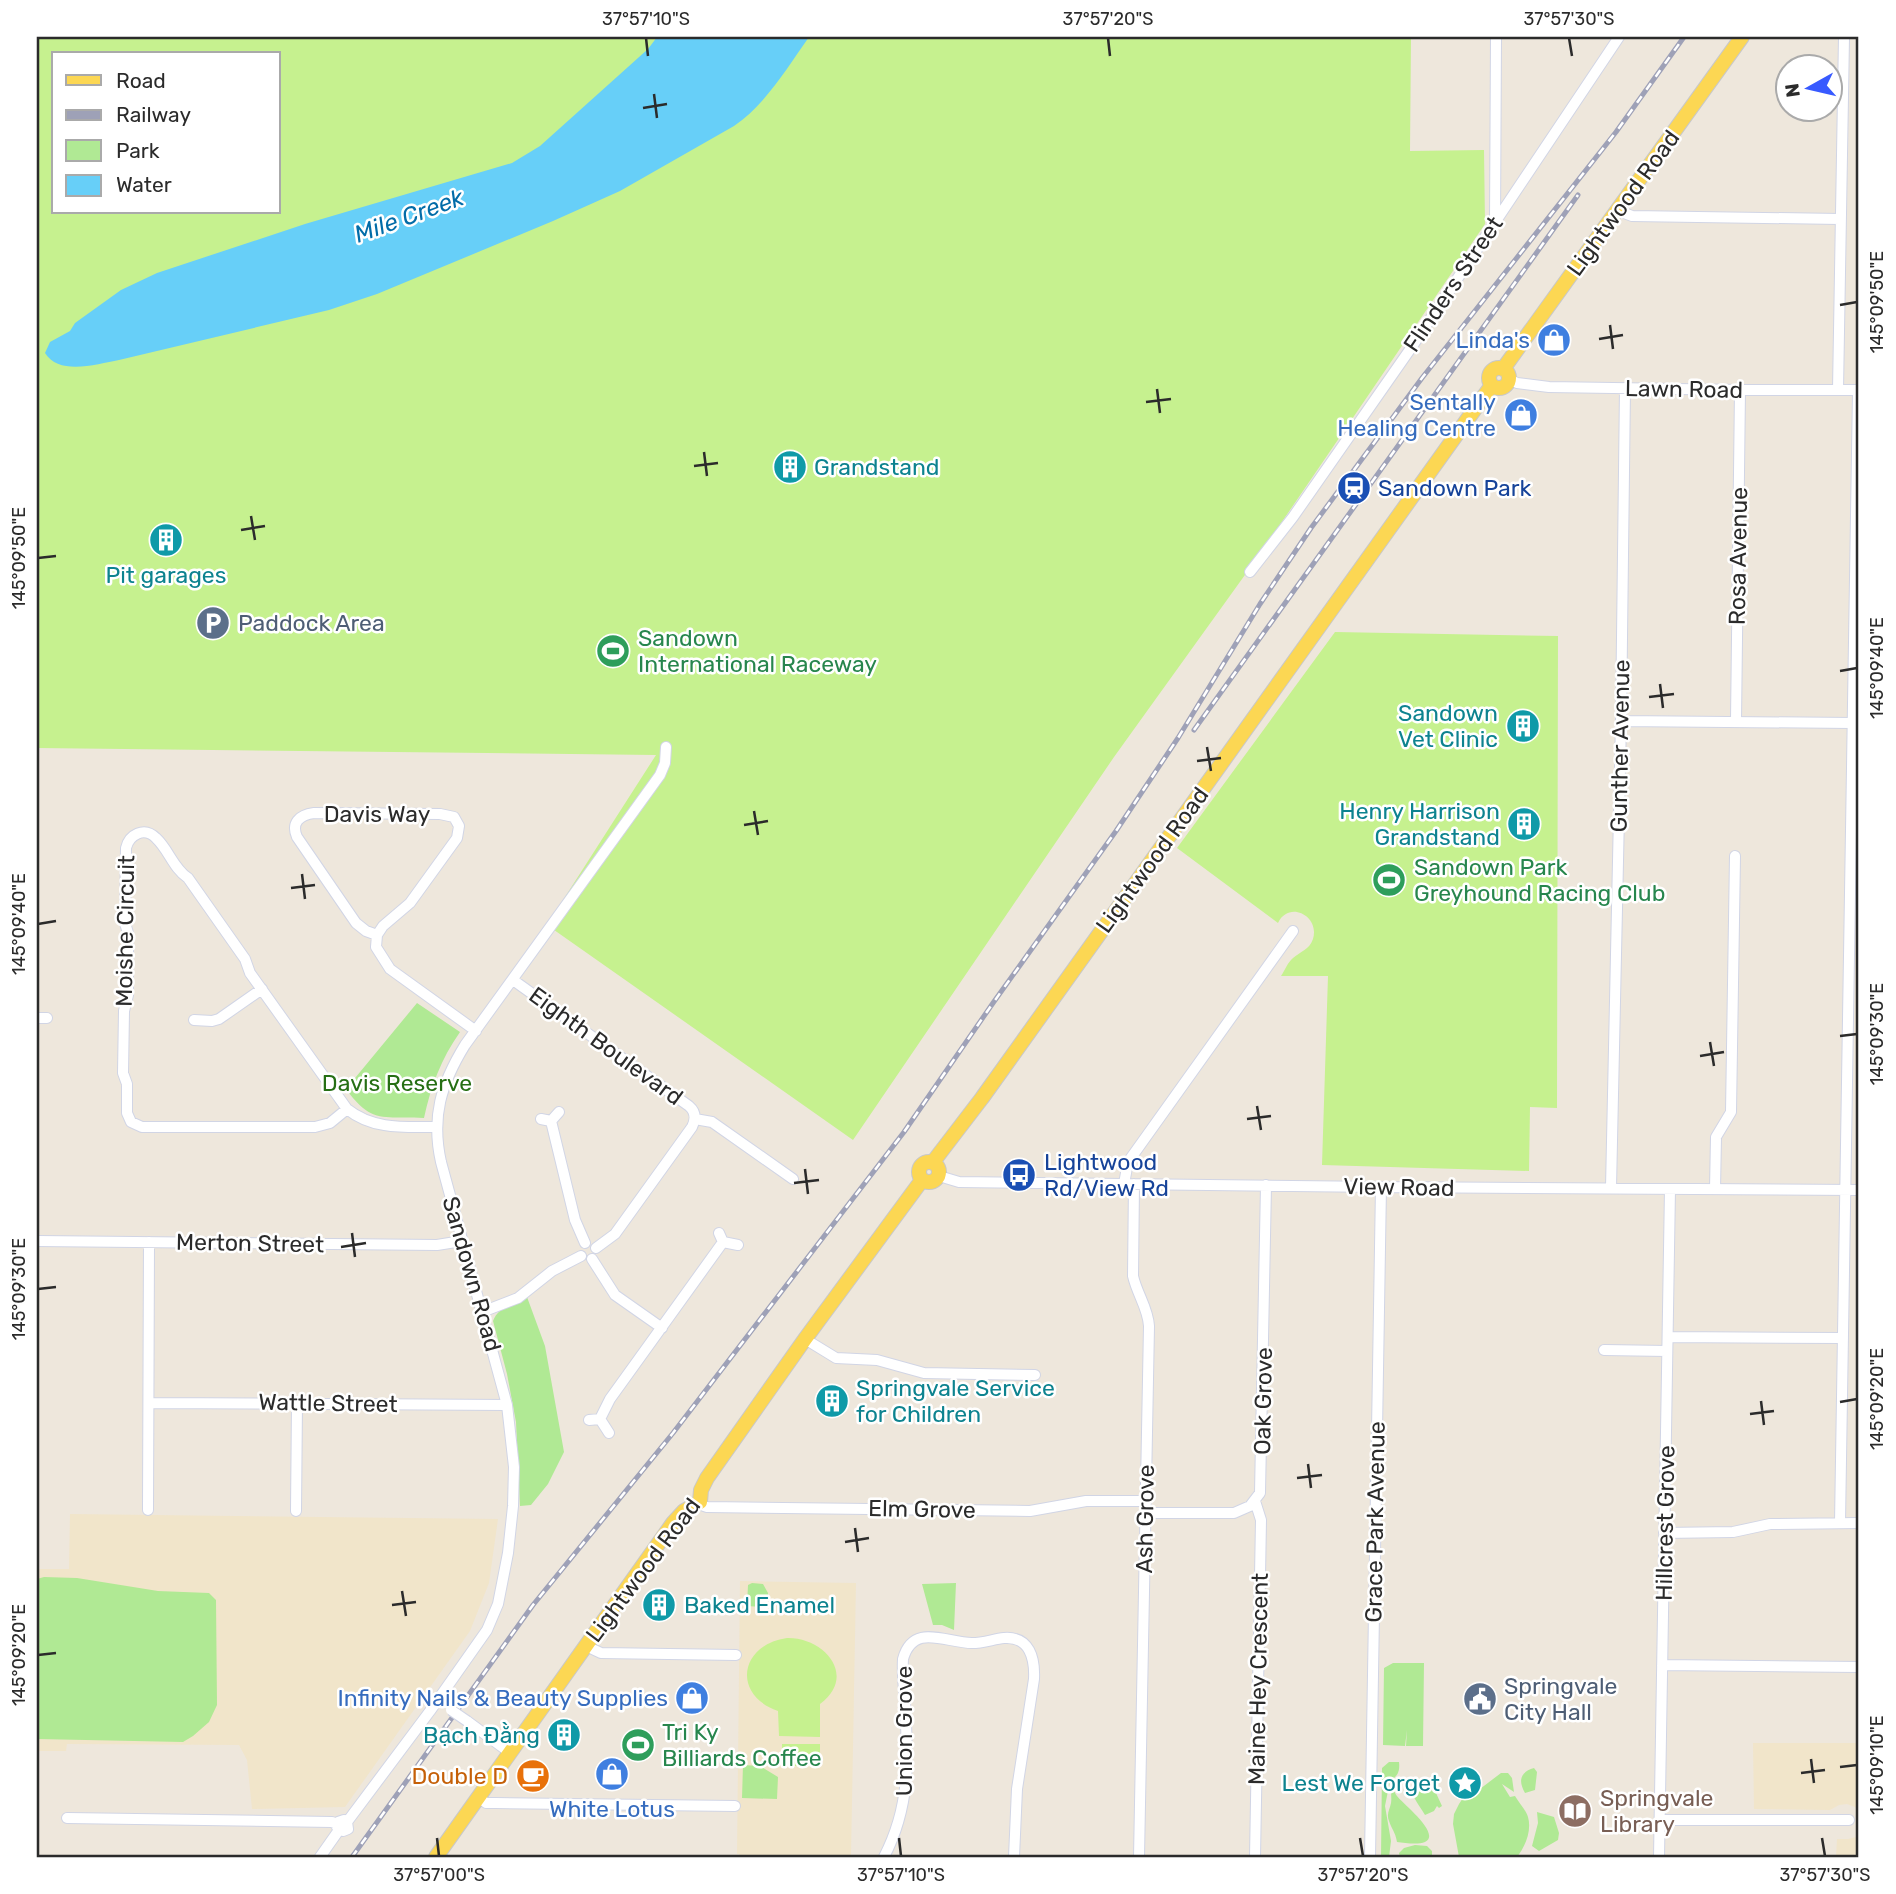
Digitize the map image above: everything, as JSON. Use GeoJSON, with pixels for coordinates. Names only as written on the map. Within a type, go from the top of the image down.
{"type":"FeatureCollection","features":[{"type":"Feature","properties":{"kind":"main road","name":"Lightwood Road"},"geometry":{"type":"LineString","coordinates":[[436,1857],[673,1523],[684,1511],[701,1500],[703,1484],[707,1478],[922,1180],[920,1166],[926,1162],[936,1169],[982,1098],[1492,385],[1497,388],[1504,387],[1506,374],[1742,37]]}},
{"type":"Feature","properties":{"kind":"street"},"geometry":{"type":"LineString","coordinates":[[1495,222],[1496,37]]}},
{"type":"Feature","properties":{"kind":"street","name":"Flinders Street"},"geometry":{"type":"LineString","coordinates":[[1250,572],[1411,348],[1619,37]]}},
{"type":"Feature","properties":{"kind":"street"},"geometry":{"type":"LineString","coordinates":[[1838,390],[1844,37]]}},
{"type":"Feature","properties":{"kind":"street"},"geometry":{"type":"LineString","coordinates":[[1619,211],[1632,216],[1840,219]]}},
{"type":"Feature","properties":{"kind":"street","name":"Lawn Road"},"geometry":{"type":"LineString","coordinates":[[1506,374],[1517,383],[1549,387],[1858,390]]}},
{"type":"Feature","properties":{"kind":"street","name":"Gunther Avenue"},"geometry":{"type":"LineString","coordinates":[[1611,1188],[1625,388]]}},
{"type":"Feature","properties":{"kind":"street","name":"Rosa Avenue"},"geometry":{"type":"LineString","coordinates":[[1736,721],[1740,390]]}},
{"type":"Feature","properties":{"kind":"street"},"geometry":{"type":"LineString","coordinates":[[1840,1523],[1858,554],[1858,390]]}},
{"type":"Feature","properties":{"kind":"street"},"geometry":{"type":"LineString","coordinates":[[1621,721],[1736,721],[1855,715]]}},
{"type":"Feature","properties":{"kind":"street","name":"Sandown Road"},"geometry":{"type":"LineString","coordinates":[[320,1857],[486,1632],[498,1604],[505,1574],[513,1506],[513,1467],[507,1405],[441,1162],[436,1127],[447,1076],[460,1053],[660,775],[665,762],[666,747]]}},
{"type":"Feature","properties":{"kind":"street","name":"Davis Way"},"geometry":{"type":"LineString","coordinates":[[440,814],[454,817],[459,826],[457,838],[411,904],[383,926],[377,935],[356,923],[297,838],[296,822],[303,815],[440,814]]}},
{"type":"Feature","properties":{"kind":"street","name":"Moishe Circuit"},"geometry":{"type":"LineString","coordinates":[[347,1109],[330,1123],[315,1127],[142,1126],[131,1122],[127,1113],[127,1084],[123,1072],[124,1007],[128,995],[125,854],[129,839],[143,832],[156,837],[222,925],[245,959],[250,973],[347,1109],[364,1121],[377,1125],[436,1127]]}},
{"type":"Feature","properties":{"kind":"street"},"geometry":{"type":"LineString","coordinates":[[1716,1189],[1716,1137],[1731,1112],[1735,856]]}},
{"type":"Feature","properties":{"kind":"street","name":"Ash Grove"},"geometry":{"type":"LineString","coordinates":[[1139,1857],[1148,1320],[1133,1270],[1129,1184],[1125,1170],[1128,1162],[1293,931]]}},
{"type":"Feature","properties":{"kind":"street"},"geometry":{"type":"LineString","coordinates":[[377,935],[376,947],[390,969],[476,1031]]}},
{"type":"Feature","properties":{"kind":"street","name":"Eighth Boulevard"},"geometry":{"type":"LineString","coordinates":[[482,1311],[518,1298],[552,1271],[590,1254],[615,1234],[692,1127],[695,1119],[694,1110],[689,1106],[513,979]]}},
{"type":"Feature","properties":{"kind":"street"},"geometry":{"type":"LineString","coordinates":[[194,1020],[219,1019],[262,989]]}},
{"type":"Feature","properties":{"kind":"street"},"geometry":{"type":"LineString","coordinates":[[559,1112],[546,1120],[584,1243],[580,1247],[590,1254],[614,1295],[662,1328]]}},
{"type":"Feature","properties":{"kind":"street"},"geometry":{"type":"LineString","coordinates":[[695,1119],[715,1124],[793,1179]]}},
{"type":"Feature","properties":{"kind":"street","name":"View Road"},"geometry":{"type":"LineString","coordinates":[[936,1169],[959,1182],[1859,1190]]}},
{"type":"Feature","properties":{"kind":"street","name":"Oak Grove"},"geometry":{"type":"LineString","coordinates":[[1255,1501],[1261,1493],[1266,1185]]}},
{"type":"Feature","properties":{"kind":"street","name":"Grace Park Avenue"},"geometry":{"type":"LineString","coordinates":[[1370,1857],[1381,1187]]}},
{"type":"Feature","properties":{"kind":"street","name":"Hillcrest Grove"},"geometry":{"type":"LineString","coordinates":[[1659,1857],[1670,1189]]}},
{"type":"Feature","properties":{"kind":"street"},"geometry":{"type":"LineString","coordinates":[[610,1433],[595,1420],[662,1328],[721,1238],[738,1245]]}},
{"type":"Feature","properties":{"kind":"street","name":"Merton Street"},"geometry":{"type":"LineString","coordinates":[[37,1241],[438,1245],[462,1241]]}},
{"type":"Feature","properties":{"kind":"street"},"geometry":{"type":"LineString","coordinates":[[148,1510],[149,1242]]}},
{"type":"Feature","properties":{"kind":"street"},"geometry":{"type":"LineString","coordinates":[[1668,1337],[1843,1338]]}},
{"type":"Feature","properties":{"kind":"street"},"geometry":{"type":"LineString","coordinates":[[805,1339],[836,1358],[877,1360],[924,1373],[1035,1375]]}},
{"type":"Feature","properties":{"kind":"street"},"geometry":{"type":"LineString","coordinates":[[1604,1350],[1667,1351]]}},
{"type":"Feature","properties":{"kind":"street","name":"Wattle Street"},"geometry":{"type":"LineString","coordinates":[[149,1403],[507,1405]]}},
{"type":"Feature","properties":{"kind":"street"},"geometry":{"type":"LineString","coordinates":[[296,1511],[297,1403]]}},
{"type":"Feature","properties":{"kind":"street","name":"Elm Grove"},"geometry":{"type":"LineString","coordinates":[[698,1504],[708,1507],[1030,1511],[1086,1501],[1146,1501]]}},
{"type":"Feature","properties":{"kind":"street"},"geometry":{"type":"LineString","coordinates":[[1145,1513],[1228,1514],[1242,1511],[1255,1501]]}},
{"type":"Feature","properties":{"kind":"street","name":"Maine Hey Crescent"},"geometry":{"type":"LineString","coordinates":[[1255,1501],[1261,1520],[1255,1857]]}},
{"type":"Feature","properties":{"kind":"street"},"geometry":{"type":"LineString","coordinates":[[1664,1533],[1733,1532],[1770,1524],[1859,1523]]}},
{"type":"Feature","properties":{"kind":"street","name":"Union Grove"},"geometry":{"type":"LineString","coordinates":[[884,1857],[899,1823],[907,1786],[903,1659],[912,1643],[931,1636],[970,1643],[1012,1638],[1024,1644],[1032,1654],[1034,1679],[1017,1789],[1014,1857]]}},
{"type":"Feature","properties":{"kind":"street"},"geometry":{"type":"LineString","coordinates":[[586,1646],[601,1653],[736,1655]]}},
{"type":"Feature","properties":{"kind":"street"},"geometry":{"type":"LineString","coordinates":[[1662,1665],[1859,1667]]}},
{"type":"Feature","properties":{"kind":"street"},"geometry":{"type":"LineString","coordinates":[[437,1700],[509,1752]]}},
{"type":"Feature","properties":{"kind":"street"},"geometry":{"type":"LineString","coordinates":[[479,1797],[486,1803],[735,1806]]}},
{"type":"Feature","properties":{"kind":"street"},"geometry":{"type":"LineString","coordinates":[[67,1818],[310,1821],[341,1825]]}},
{"type":"Feature","properties":{"kind":"street"},"geometry":{"type":"LineString","coordinates":[[1660,1819],[1849,1820]]}},
{"type":"Feature","properties":{"kind":"shaded area"},"geometry":{"type":"Polygon","coordinates":[[[70,1514],[498,1519],[489,1583],[470,1631],[345,1807],[252,1809],[247,1760],[239,1745],[67,1744],[66,1751],[37,1751],[37,1569],[69,1569],[70,1514]]]}},
{"type":"Feature","properties":{"kind":"shaded area"},"geometry":{"type":"Polygon","coordinates":[[[740,1581],[856,1583],[851,1857],[739,1857],[737,1854],[740,1581]]]}},
{"type":"Feature","properties":{"kind":"shaded area"},"geometry":{"type":"Polygon","coordinates":[[[1753,1743],[1859,1743],[1859,1813],[1855,1807],[1847,1804],[1830,1810],[1754,1809],[1753,1743]]]}},
{"type":"Feature","properties":{"kind":"shaded area"},"geometry":{"type":"Polygon","coordinates":[[[1859,1833],[1859,1857],[1836,1857],[1837,1839],[1856,1837],[1859,1833]]]}},
{"type":"Feature","properties":{"kind":"green space","name":"Sandown International Raceway"},"geometry":{"type":"Polygon","coordinates":[[[37,37],[1411,37],[1410,151],[1484,150],[1485,224],[1260,554],[1114,757],[853,1140],[547,925],[656,755],[37,748],[37,37]]]}},
{"type":"Feature","properties":{"kind":"green space","name":"Sandown Park Greyhound Racing Club"},"geometry":{"type":"Polygon","coordinates":[[[1335,632],[1558,636],[1557,1108],[1530,1107],[1529,1171],[1322,1165],[1328,976],[1281,976],[1291,960],[1311,943],[1314,931],[1312,924],[1308,918],[1296,912],[1283,916],[1278,923],[1177,848],[1335,632]]]}},
{"type":"Feature","properties":{"kind":"green space","name":"Davis Reserve"},"geometry":{"type":"Polygon","coordinates":[[[417,1003],[460,1032],[438,1073],[424,1118],[372,1114],[355,1101],[346,1089],[417,1003]]]}},
{"type":"Feature","properties":{"kind":"green space"},"geometry":{"type":"Polygon","coordinates":[[[527,1297],[545,1346],[564,1452],[548,1484],[531,1505],[520,1506],[516,1422],[493,1321],[503,1309],[527,1297]]]}},
{"type":"Feature","properties":{"kind":"green space"},"geometry":{"type":"Polygon","coordinates":[[[77,1578],[158,1591],[209,1593],[216,1600],[217,1705],[209,1722],[183,1742],[37,1739],[37,1579],[77,1578]]]}},
{"type":"Feature","properties":{"kind":"green space"},"geometry":{"type":"Polygon","coordinates":[[[956,1583],[954,1630],[933,1625],[922,1584],[956,1583]]]}},
{"type":"Feature","properties":{"kind":"green space"},"geometry":{"type":"Polygon","coordinates":[[[763,1584],[768,1593],[768,1599],[762,1607],[747,1606],[748,1585],[763,1584]]]}},
{"type":"Feature","properties":{"kind":"green space"},"geometry":{"type":"Polygon","coordinates":[[[787,1638],[801,1639],[824,1651],[832,1660],[836,1671],[836,1682],[831,1693],[820,1704],[820,1737],[779,1736],[778,1711],[763,1704],[753,1694],[748,1683],[747,1671],[759,1650],[771,1642],[787,1638]]]}},
{"type":"Feature","properties":{"kind":"green space"},"geometry":{"type":"Polygon","coordinates":[[[1393,1663],[1424,1663],[1423,1746],[1406,1746],[1407,1730],[1405,1746],[1383,1745],[1384,1668],[1393,1663]]]}},
{"type":"Feature","properties":{"kind":"green space"},"geometry":{"type":"Polygon","coordinates":[[[782,1744],[820,1744],[820,1766],[782,1766],[782,1744]]]}},
{"type":"Feature","properties":{"kind":"green space"},"geometry":{"type":"Polygon","coordinates":[[[1389,1762],[1399,1762],[1399,1768],[1397,1775],[1390,1781],[1385,1806],[1391,1841],[1389,1857],[1381,1857],[1382,1768],[1389,1762]]]}},
{"type":"Feature","properties":{"kind":"green space"},"geometry":{"type":"Polygon","coordinates":[[[743,1765],[760,1766],[778,1777],[777,1799],[742,1798],[743,1765]]]}},
{"type":"Feature","properties":{"kind":"green space"},"geometry":{"type":"Polygon","coordinates":[[[1534,1768],[1537,1772],[1535,1790],[1525,1793],[1521,1785],[1523,1775],[1534,1768]]]}},
{"type":"Feature","properties":{"kind":"green space"},"geometry":{"type":"Polygon","coordinates":[[[1501,1773],[1508,1773],[1512,1778],[1514,1792],[1502,1784],[1510,1797],[1515,1796],[1528,1817],[1528,1833],[1523,1848],[1517,1857],[1459,1857],[1453,1824],[1459,1804],[1463,1798],[1476,1792],[1501,1773]]]}},
{"type":"Feature","properties":{"kind":"green space"},"geometry":{"type":"Polygon","coordinates":[[[1423,1778],[1436,1793],[1442,1806],[1437,1806],[1434,1811],[1425,1815],[1412,1792],[1417,1779],[1423,1778]]]}},
{"type":"Feature","properties":{"kind":"green space"},"geometry":{"type":"Polygon","coordinates":[[[1392,1785],[1397,1796],[1425,1826],[1429,1838],[1425,1842],[1397,1842],[1388,1816],[1392,1785]]]}},
{"type":"Feature","properties":{"kind":"green space"},"geometry":{"type":"Polygon","coordinates":[[[1537,1812],[1554,1817],[1559,1833],[1558,1840],[1539,1851],[1532,1846],[1538,1823],[1537,1812]]]}},
{"type":"Feature","properties":{"kind":"green space"},"geometry":{"type":"Polygon","coordinates":[[[1427,1846],[1432,1851],[1432,1857],[1400,1857],[1399,1853],[1404,1848],[1427,1846]]]}},
{"type":"Feature","properties":{"kind":"water","name":"Mile Creek"},"geometry":{"type":"Polygon","coordinates":[[[657,37],[809,37],[766,96],[734,126],[620,191],[377,294],[329,310],[100,364],[79,367],[59,364],[45,353],[50,342],[70,331],[75,323],[121,290],[157,273],[305,224],[512,163],[540,146],[648,49],[657,37]]]}},
{"type":"Feature","properties":{"kind":"railway"},"geometry":{"type":"LineString","coordinates":[[352,1857],[533,1605],[673,1433],[904,1132],[1116,831],[1311,528],[1422,378],[1616,132],[1684,37]]}},
{"type":"Feature","properties":{"kind":"railway"},"geometry":{"type":"LineString","coordinates":[[1194,730],[1578,195]]}},
{"type":"Feature","properties":{"kind":"place","name":"Linda's"},"geometry":{"type":"Point","coordinates":[1554,340]}},
{"type":"Feature","properties":{"kind":"place","name":"Sentally Healing Centre"},"geometry":{"type":"Point","coordinates":[1521,415]}},
{"type":"Feature","properties":{"kind":"place","name":"Grandstand"},"geometry":{"type":"Point","coordinates":[790,467]}},
{"type":"Feature","properties":{"kind":"place","name":"Sandown Park"},"geometry":{"type":"Point","coordinates":[1354,488]}},
{"type":"Feature","properties":{"kind":"place","name":"Pit garages"},"geometry":{"type":"Point","coordinates":[166,540]}},
{"type":"Feature","properties":{"kind":"place","name":"Paddock Area"},"geometry":{"type":"Point","coordinates":[213,623]}},
{"type":"Feature","properties":{"kind":"place","name":"Sandown International Raceway"},"geometry":{"type":"Point","coordinates":[613,651]}},
{"type":"Feature","properties":{"kind":"place","name":"Sandown Vet Clinic"},"geometry":{"type":"Point","coordinates":[1523,726]}},
{"type":"Feature","properties":{"kind":"place","name":"Henry Harrison Grandstand"},"geometry":{"type":"Point","coordinates":[1524,824]}},
{"type":"Feature","properties":{"kind":"place","name":"Sandown Park Greyhound Racing Club"},"geometry":{"type":"Point","coordinates":[1389,880]}},
{"type":"Feature","properties":{"kind":"place","name":"Lightwood Rd/View Rd"},"geometry":{"type":"Point","coordinates":[1019,1175]}},
{"type":"Feature","properties":{"kind":"place","name":"Springvale Service for Children"},"geometry":{"type":"Point","coordinates":[832,1401]}},
{"type":"Feature","properties":{"kind":"place","name":"Baked Enamel"},"geometry":{"type":"Point","coordinates":[659,1605]}},
{"type":"Feature","properties":{"kind":"place","name":"Infinity Nails & Beauty Supplies"},"geometry":{"type":"Point","coordinates":[692,1698]}},
{"type":"Feature","properties":{"kind":"place","name":"Springvale City Hall"},"geometry":{"type":"Point","coordinates":[1480,1699]}},
{"type":"Feature","properties":{"kind":"place","name":"Bạch Đằng"},"geometry":{"type":"Point","coordinates":[564,1735]}},
{"type":"Feature","properties":{"kind":"place","name":"Tri Ky Billiards Coffee"},"geometry":{"type":"Point","coordinates":[638,1745]}},
{"type":"Feature","properties":{"kind":"place","name":"White Lotus"},"geometry":{"type":"Point","coordinates":[612,1774]}},
{"type":"Feature","properties":{"kind":"place","name":"Double D"},"geometry":{"type":"Point","coordinates":[533,1776]}},
{"type":"Feature","properties":{"kind":"place","name":"Lest We Forget"},"geometry":{"type":"Point","coordinates":[1465,1783]}},
{"type":"Feature","properties":{"kind":"place","name":"Springvale Library"},"geometry":{"type":"Point","coordinates":[1575,1811]}}]}
